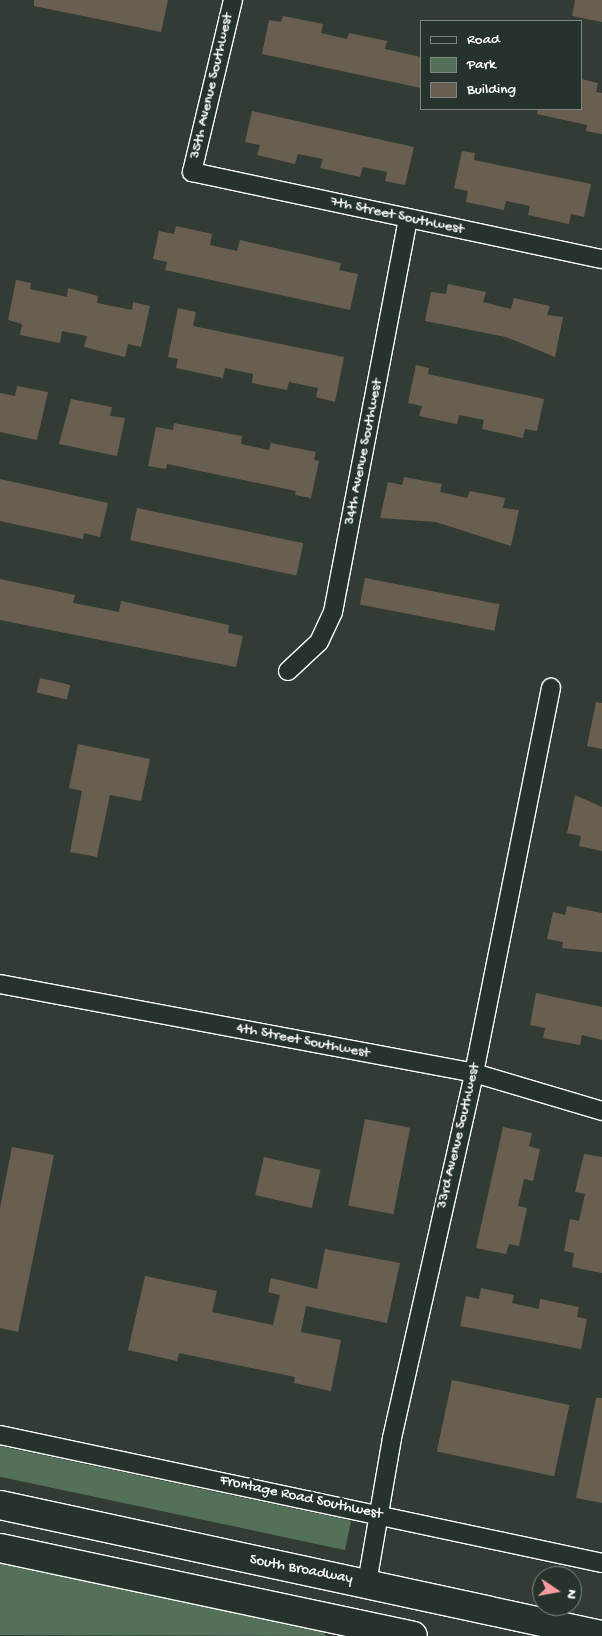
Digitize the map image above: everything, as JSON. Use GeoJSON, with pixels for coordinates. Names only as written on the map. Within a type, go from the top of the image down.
{"type":"FeatureCollection","features":[{"type":"Feature","properties":{"kind":"highway","name":"South Broadway"},"geometry":{"type":"LineString","coordinates":[[0,1505],[189,1549],[367,1583],[602,1634]]}},
{"type":"Feature","properties":{"kind":"highway"},"geometry":{"type":"LineString","coordinates":[[0,1523],[78,1541],[189,1549]]}},
{"type":"Feature","properties":{"kind":"highway"},"geometry":{"type":"LineString","coordinates":[[0,1548],[413,1636]]}},
{"type":"Feature","properties":{"kind":"highway"},"geometry":{"type":"LineString","coordinates":[[60,1561],[194,1566],[350,1599],[363,1594],[367,1583]]}},
{"type":"Feature","properties":{"kind":"highway"},"geometry":{"type":"LineString","coordinates":[[370,1628],[382,1605],[392,1604],[537,1636]]}},
{"type":"Feature","properties":{"kind":"street","name":"35th Avenue Southwest"},"geometry":{"type":"LineString","coordinates":[[192,172],[233,0]]}},
{"type":"Feature","properties":{"kind":"street","name":"7th Street Southwest"},"geometry":{"type":"LineString","coordinates":[[192,172],[602,259]]}},
{"type":"Feature","properties":{"kind":"street","name":"34th Avenue Southwest"},"geometry":{"type":"LineString","coordinates":[[288,671],[319,642],[333,612],[408,219]]}},
{"type":"Feature","properties":{"kind":"street","name":"33rd Avenue Southwest"},"geometry":{"type":"LineString","coordinates":[[367,1583],[376,1514],[474,1073],[551,688]]}},
{"type":"Feature","properties":{"kind":"street","name":"4th Street Southwest"},"geometry":{"type":"LineString","coordinates":[[0,984],[474,1073],[602,1111]]}},
{"type":"Feature","properties":{"kind":"street","name":"Frontage Road Southwest"},"geometry":{"type":"LineString","coordinates":[[0,1435],[602,1563]]}},
{"type":"Feature","properties":{"kind":"green space"},"geometry":{"type":"Polygon","coordinates":[[[0,1446],[351,1521],[345,1550],[0,1477],[0,1446]]]}},
{"type":"Feature","properties":{"kind":"green space"},"geometry":{"type":"Polygon","coordinates":[[[0,1561],[323,1632],[326,1636],[0,1635],[0,1561]]]}},
{"type":"Feature","properties":{"kind":"building"},"geometry":{"type":"Polygon","coordinates":[[[34,0],[168,0],[161,32],[34,6],[34,0]]]}},
{"type":"Feature","properties":{"kind":"building"},"geometry":{"type":"Polygon","coordinates":[[[575,0],[602,0],[602,22],[572,16],[575,0]]]}},
{"type":"Feature","properties":{"kind":"building"},"geometry":{"type":"Polygon","coordinates":[[[283,16],[323,24],[321,33],[347,39],[349,33],[387,41],[385,49],[420,57],[420,88],[262,54],[269,20],[281,22],[283,16]]]}},
{"type":"Feature","properties":{"kind":"building"},"geometry":{"type":"Polygon","coordinates":[[[582,79],[598,83],[596,92],[602,93],[602,134],[586,131],[587,125],[537,114],[538,110],[582,110],[582,79]]]}},
{"type":"Feature","properties":{"kind":"building"},"geometry":{"type":"Polygon","coordinates":[[[252,111],[414,147],[405,185],[385,181],[387,172],[363,167],[360,177],[320,168],[323,159],[298,154],[295,164],[257,155],[260,145],[245,142],[252,111]]]}},
{"type":"Feature","properties":{"kind":"building"},"geometry":{"type":"Polygon","coordinates":[[[462,151],[475,153],[474,160],[591,184],[584,217],[571,214],[569,224],[528,215],[530,206],[506,201],[504,210],[466,202],[468,191],[454,188],[462,151]]]}},
{"type":"Feature","properties":{"kind":"building"},"geometry":{"type":"Polygon","coordinates":[[[176,226],[212,234],[210,245],[237,251],[240,240],[341,263],[339,270],[358,274],[350,310],[165,270],[167,262],[153,259],[159,231],[174,234],[176,226]]]}},
{"type":"Feature","properties":{"kind":"building"},"geometry":{"type":"Polygon","coordinates":[[[16,280],[31,283],[30,289],[67,297],[68,288],[98,296],[97,303],[132,310],[133,302],[150,306],[141,347],[128,344],[125,357],[84,347],[87,336],[62,331],[60,343],[20,335],[22,324],[8,320],[16,280]]]}},
{"type":"Feature","properties":{"kind":"building"},"geometry":{"type":"Polygon","coordinates":[[[448,284],[486,292],[483,302],[511,309],[514,298],[550,306],[547,315],[563,317],[555,357],[506,337],[425,321],[431,292],[446,294],[448,284]]]}},
{"type":"Feature","properties":{"kind":"building"},"geometry":{"type":"Polygon","coordinates":[[[178,308],[196,312],[193,326],[344,357],[335,402],[316,397],[318,388],[289,382],[287,390],[252,383],[253,374],[225,368],[223,378],[176,368],[178,359],[168,357],[178,308]]]}},
{"type":"Feature","properties":{"kind":"building"},"geometry":{"type":"Polygon","coordinates":[[[416,365],[429,368],[428,374],[544,399],[537,431],[525,429],[523,438],[482,429],[484,420],[459,415],[457,424],[419,416],[422,406],[408,403],[416,365]]]}},
{"type":"Feature","properties":{"kind":"building"},"geometry":{"type":"Polygon","coordinates":[[[17,386],[48,392],[37,440],[0,432],[0,393],[15,396],[17,386]]]}},
{"type":"Feature","properties":{"kind":"building"},"geometry":{"type":"Polygon","coordinates":[[[71,399],[112,407],[110,416],[125,418],[117,456],[59,444],[71,399]]]}},
{"type":"Feature","properties":{"kind":"building"},"geometry":{"type":"Polygon","coordinates":[[[174,423],[242,436],[241,444],[269,450],[271,443],[316,452],[314,460],[319,461],[311,498],[295,495],[296,491],[167,464],[166,469],[148,466],[156,427],[173,430],[174,423]]]}},
{"type":"Feature","properties":{"kind":"building"},"geometry":{"type":"Polygon","coordinates":[[[404,477],[442,484],[440,492],[467,498],[470,491],[505,498],[503,508],[519,510],[511,546],[436,522],[380,518],[388,482],[402,485],[404,477]]]}},
{"type":"Feature","properties":{"kind":"building"},"geometry":{"type":"Polygon","coordinates":[[[0,479],[108,503],[100,537],[84,533],[83,539],[0,521],[0,479]]]}},
{"type":"Feature","properties":{"kind":"building"},"geometry":{"type":"Polygon","coordinates":[[[137,508],[303,543],[296,576],[130,540],[137,508]]]}},
{"type":"Feature","properties":{"kind":"building"},"geometry":{"type":"Polygon","coordinates":[[[365,578],[499,604],[494,631],[360,605],[365,578]]]}},
{"type":"Feature","properties":{"kind":"building"},"geometry":{"type":"Polygon","coordinates":[[[0,579],[75,595],[73,603],[119,612],[121,601],[229,625],[228,633],[243,636],[236,667],[0,620],[0,579]]]}},
{"type":"Feature","properties":{"kind":"building"},"geometry":{"type":"Polygon","coordinates":[[[40,678],[70,685],[67,700],[37,693],[40,678]]]}},
{"type":"Feature","properties":{"kind":"building"},"geometry":{"type":"Polygon","coordinates":[[[596,702],[602,703],[602,749],[587,746],[596,702]]]}},
{"type":"Feature","properties":{"kind":"building"},"geometry":{"type":"Polygon","coordinates":[[[78,744],[150,759],[141,801],[110,795],[97,857],[70,852],[82,791],[69,788],[78,744]]]}},
{"type":"Feature","properties":{"kind":"building"},"geometry":{"type":"Polygon","coordinates":[[[575,795],[602,807],[602,851],[579,846],[581,836],[567,833],[575,795]]]}},
{"type":"Feature","properties":{"kind":"building"},"geometry":{"type":"Polygon","coordinates":[[[567,906],[602,913],[602,952],[562,948],[563,942],[547,939],[553,912],[565,915],[567,906]]]}},
{"type":"Feature","properties":{"kind":"building"},"geometry":{"type":"Polygon","coordinates":[[[536,993],[602,1007],[602,1040],[582,1035],[580,1045],[543,1038],[545,1028],[530,1025],[536,993]]]}},
{"type":"Feature","properties":{"kind":"building"},"geometry":{"type":"Polygon","coordinates":[[[365,1119],[410,1128],[393,1214],[348,1205],[365,1119]]]}},
{"type":"Feature","properties":{"kind":"building"},"geometry":{"type":"Polygon","coordinates":[[[503,1127],[532,1133],[529,1146],[540,1149],[533,1181],[524,1179],[518,1206],[527,1208],[519,1246],[509,1244],[506,1254],[476,1248],[503,1127]]]}},
{"type":"Feature","properties":{"kind":"building"},"geometry":{"type":"Polygon","coordinates":[[[12,1147],[54,1155],[18,1332],[0,1328],[0,1208],[12,1147]]]}},
{"type":"Feature","properties":{"kind":"building"},"geometry":{"type":"Polygon","coordinates":[[[584,1154],[602,1157],[602,1273],[572,1267],[574,1253],[564,1251],[570,1219],[579,1221],[585,1194],[575,1192],[584,1154]]]}},
{"type":"Feature","properties":{"kind":"building"},"geometry":{"type":"Polygon","coordinates":[[[264,1157],[321,1170],[312,1208],[255,1195],[264,1157]]]}},
{"type":"Feature","properties":{"kind":"building"},"geometry":{"type":"Polygon","coordinates":[[[325,1249],[400,1263],[387,1323],[306,1306],[301,1332],[341,1340],[331,1391],[294,1383],[295,1377],[179,1353],[177,1361],[128,1350],[145,1276],[217,1291],[212,1312],[273,1325],[280,1295],[268,1292],[271,1278],[317,1289],[325,1249]]]}},
{"type":"Feature","properties":{"kind":"building"},"geometry":{"type":"Polygon","coordinates":[[[481,1288],[514,1295],[512,1303],[539,1309],[540,1299],[579,1307],[577,1317],[587,1319],[581,1349],[460,1326],[466,1296],[479,1299],[481,1288]]]}},
{"type":"Feature","properties":{"kind":"building"},"geometry":{"type":"Polygon","coordinates":[[[452,1380],[569,1405],[554,1476],[437,1451],[452,1380]]]}},
{"type":"Feature","properties":{"kind":"building"},"geometry":{"type":"Polygon","coordinates":[[[596,1398],[602,1398],[602,1503],[576,1498],[596,1398]]]}}]}
